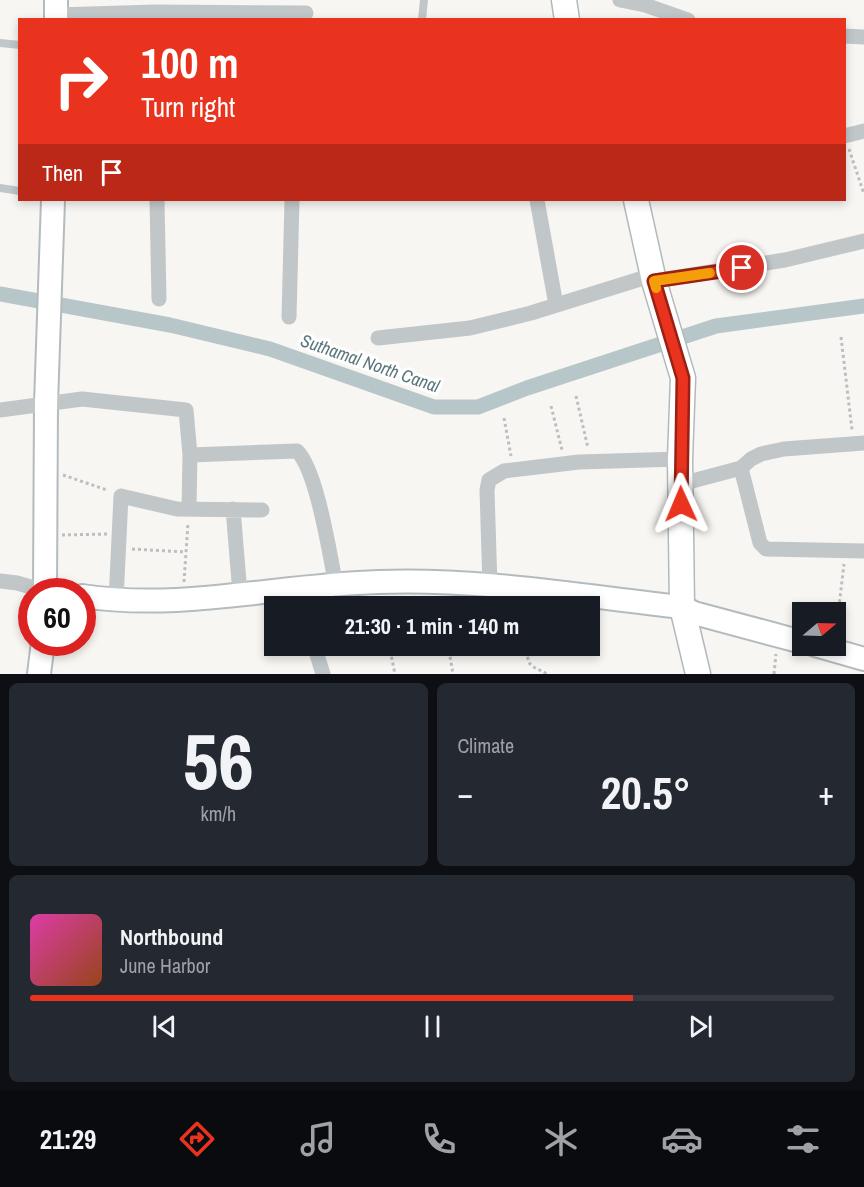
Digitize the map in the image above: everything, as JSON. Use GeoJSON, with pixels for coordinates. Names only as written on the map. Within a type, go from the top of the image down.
{"type":"FeatureCollection","features":[{"type":"Feature","properties":{"kind":"main road"},"geometry":{"type":"LineString","coordinates":[[564,0],[567,18]]}},
{"type":"Feature","properties":{"kind":"main road"},"geometry":{"type":"LineString","coordinates":[[636,201],[653,278],[683,378],[680,459],[682,607],[698,674]]}},
{"type":"Feature","properties":{"kind":"street"},"geometry":{"type":"LineString","coordinates":[[620,0],[645,5],[682,18]]}},
{"type":"Feature","properties":{"kind":"street"},"geometry":{"type":"LineString","coordinates":[[56,12],[306,11]]}},
{"type":"Feature","properties":{"kind":"street"},"geometry":{"type":"LineString","coordinates":[[846,36],[864,37]]}},
{"type":"Feature","properties":{"kind":"street"},"geometry":{"type":"LineString","coordinates":[[846,136],[864,131]]}},
{"type":"Feature","properties":{"kind":"street"},"geometry":{"type":"LineString","coordinates":[[45,578],[46,404],[53,201]]}},
{"type":"Feature","properties":{"kind":"street"},"geometry":{"type":"LineString","coordinates":[[157,201],[159,299]]}},
{"type":"Feature","properties":{"kind":"street"},"geometry":{"type":"LineString","coordinates":[[290,318],[292,201]]}},
{"type":"Feature","properties":{"kind":"street"},"geometry":{"type":"LineString","coordinates":[[537,201],[556,305]]}},
{"type":"Feature","properties":{"kind":"street"},"geometry":{"type":"LineString","coordinates":[[378,338],[470,328],[653,278],[785,260],[864,241]]}},
{"type":"Feature","properties":{"kind":"street"},"geometry":{"type":"LineString","coordinates":[[0,411],[82,399],[186,410],[190,455],[189,509]]}},
{"type":"Feature","properties":{"kind":"street"},"geometry":{"type":"LineString","coordinates":[[681,484],[741,468],[751,459],[772,452],[859,444]]}},
{"type":"Feature","properties":{"kind":"street"},"geometry":{"type":"LineString","coordinates":[[190,455],[297,451],[302,455],[313,485],[336,585]]}},
{"type":"Feature","properties":{"kind":"street"},"geometry":{"type":"LineString","coordinates":[[490,586],[487,490],[489,480],[504,471],[514,469],[592,462],[680,459]]}},
{"type":"Feature","properties":{"kind":"street"},"geometry":{"type":"LineString","coordinates":[[741,468],[760,543],[766,549],[864,551]]}},
{"type":"Feature","properties":{"kind":"street"},"geometry":{"type":"LineString","coordinates":[[116,601],[121,496],[189,509],[262,510]]}},
{"type":"Feature","properties":{"kind":"street"},"geometry":{"type":"LineString","coordinates":[[233,509],[240,594]]}},
{"type":"Feature","properties":{"kind":"street"},"geometry":{"type":"LineString","coordinates":[[0,581],[18,582]]}},
{"type":"Feature","properties":{"kind":"street"},"geometry":{"type":"LineString","coordinates":[[302,596],[336,585],[376,582],[453,582],[682,607],[694,613],[792,639]]}},
{"type":"Feature","properties":{"kind":"street"},"geometry":{"type":"LineString","coordinates":[[96,599],[116,601],[183,600],[240,594],[279,596]]}},
{"type":"Feature","properties":{"kind":"street"},"geometry":{"type":"LineString","coordinates":[[846,654],[864,659]]}},
{"type":"Feature","properties":{"kind":"street"},"geometry":{"type":"LineString","coordinates":[[39,674],[41,656]]}},
{"type":"Feature","properties":{"kind":"street"},"geometry":{"type":"LineString","coordinates":[[317,656],[323,674]]}},
{"type":"Feature","properties":{"kind":"lane"},"geometry":{"type":"LineString","coordinates":[[422,18],[424,0]]}},
{"type":"Feature","properties":{"kind":"lane"},"geometry":{"type":"LineString","coordinates":[[0,43],[18,45]]}},
{"type":"Feature","properties":{"kind":"lane"},"geometry":{"type":"LineString","coordinates":[[0,188],[18,191]]}},
{"type":"Feature","properties":{"kind":"path"},"geometry":{"type":"LineString","coordinates":[[846,139],[864,194]]}},
{"type":"Feature","properties":{"kind":"path"},"geometry":{"type":"LineString","coordinates":[[841,337],[859,444]]}},
{"type":"Feature","properties":{"kind":"path"},"geometry":{"type":"LineString","coordinates":[[576,396],[592,462]]}},
{"type":"Feature","properties":{"kind":"path"},"geometry":{"type":"LineString","coordinates":[[551,406],[565,464]]}},
{"type":"Feature","properties":{"kind":"path"},"geometry":{"type":"LineString","coordinates":[[504,418],[514,469]]}},
{"type":"Feature","properties":{"kind":"path"},"geometry":{"type":"LineString","coordinates":[[46,475],[72,476],[121,496]]}},
{"type":"Feature","properties":{"kind":"path"},"geometry":{"type":"LineString","coordinates":[[183,600],[189,509]]}},
{"type":"Feature","properties":{"kind":"path"},"geometry":{"type":"LineString","coordinates":[[46,536],[119,541],[186,552]]}},
{"type":"Feature","properties":{"kind":"path"},"geometry":{"type":"LineString","coordinates":[[840,602],[846,550]]}},
{"type":"Feature","properties":{"kind":"path"},"geometry":{"type":"LineString","coordinates":[[391,656],[395,674]]}},
{"type":"Feature","properties":{"kind":"path"},"geometry":{"type":"LineString","coordinates":[[450,656],[453,674]]}},
{"type":"Feature","properties":{"kind":"path"},"geometry":{"type":"LineString","coordinates":[[527,656],[533,669],[547,674]]}},
{"type":"Feature","properties":{"kind":"waterway","name":"Suthamal North Canal"},"geometry":{"type":"LineString","coordinates":[[0,294],[170,325],[270,349],[434,407],[478,407],[527,388],[716,326],[864,306]]}},
{"type":"Feature","properties":{"kind":"slow traffic"},"geometry":{"type":"LineString","coordinates":[[656,288],[654,281],[710,273]]}},
{"type":"Feature","properties":{"kind":"route"},"geometry":{"type":"LineString","coordinates":[[681,504],[683,378],[654,281],[742,268]]}}]}
